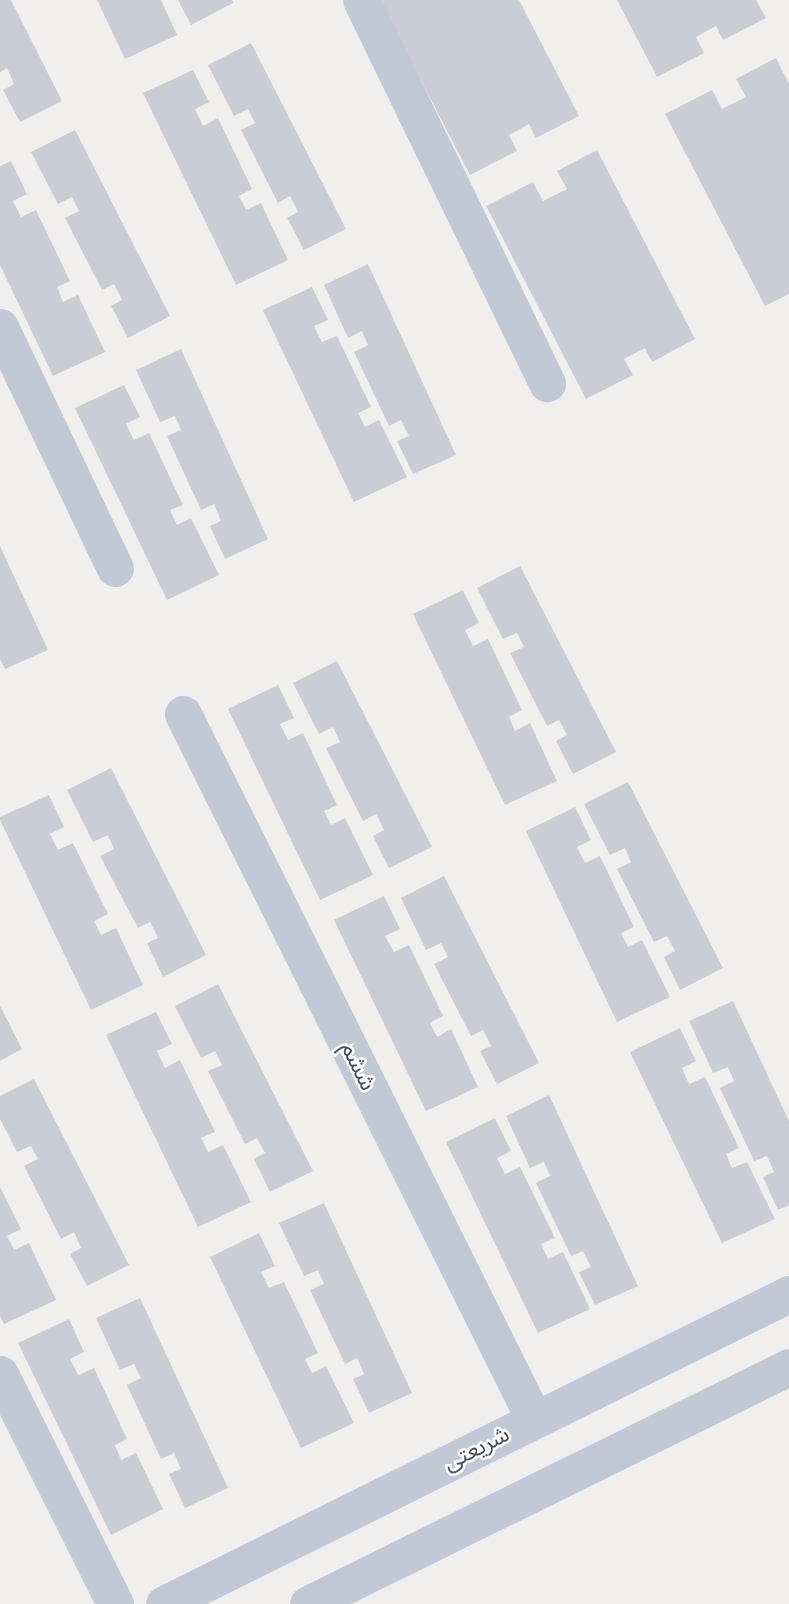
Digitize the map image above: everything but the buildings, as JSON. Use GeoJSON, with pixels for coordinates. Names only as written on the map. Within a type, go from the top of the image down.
{"type":"FeatureCollection","features":[{"type":"Feature","properties":{"kind":"street"},"geometry":{"type":"LineString","coordinates":[[361,0],[547,383]]}},
{"type":"Feature","properties":{"kind":"street"},"geometry":{"type":"LineString","coordinates":[[0,327],[116,568]]}},
{"type":"Feature","properties":{"kind":"street","name":"ششم"},"geometry":{"type":"LineString","coordinates":[[183,714],[534,1419]]}},
{"type":"Feature","properties":{"kind":"street","name":"شریعتی"},"geometry":{"type":"LineString","coordinates":[[164,1604],[789,1294]]}},
{"type":"Feature","properties":{"kind":"street"},"geometry":{"type":"LineString","coordinates":[[308,1604],[789,1367]]}},
{"type":"Feature","properties":{"kind":"street"},"geometry":{"type":"LineString","coordinates":[[0,1374],[115,1604]]}}]}
